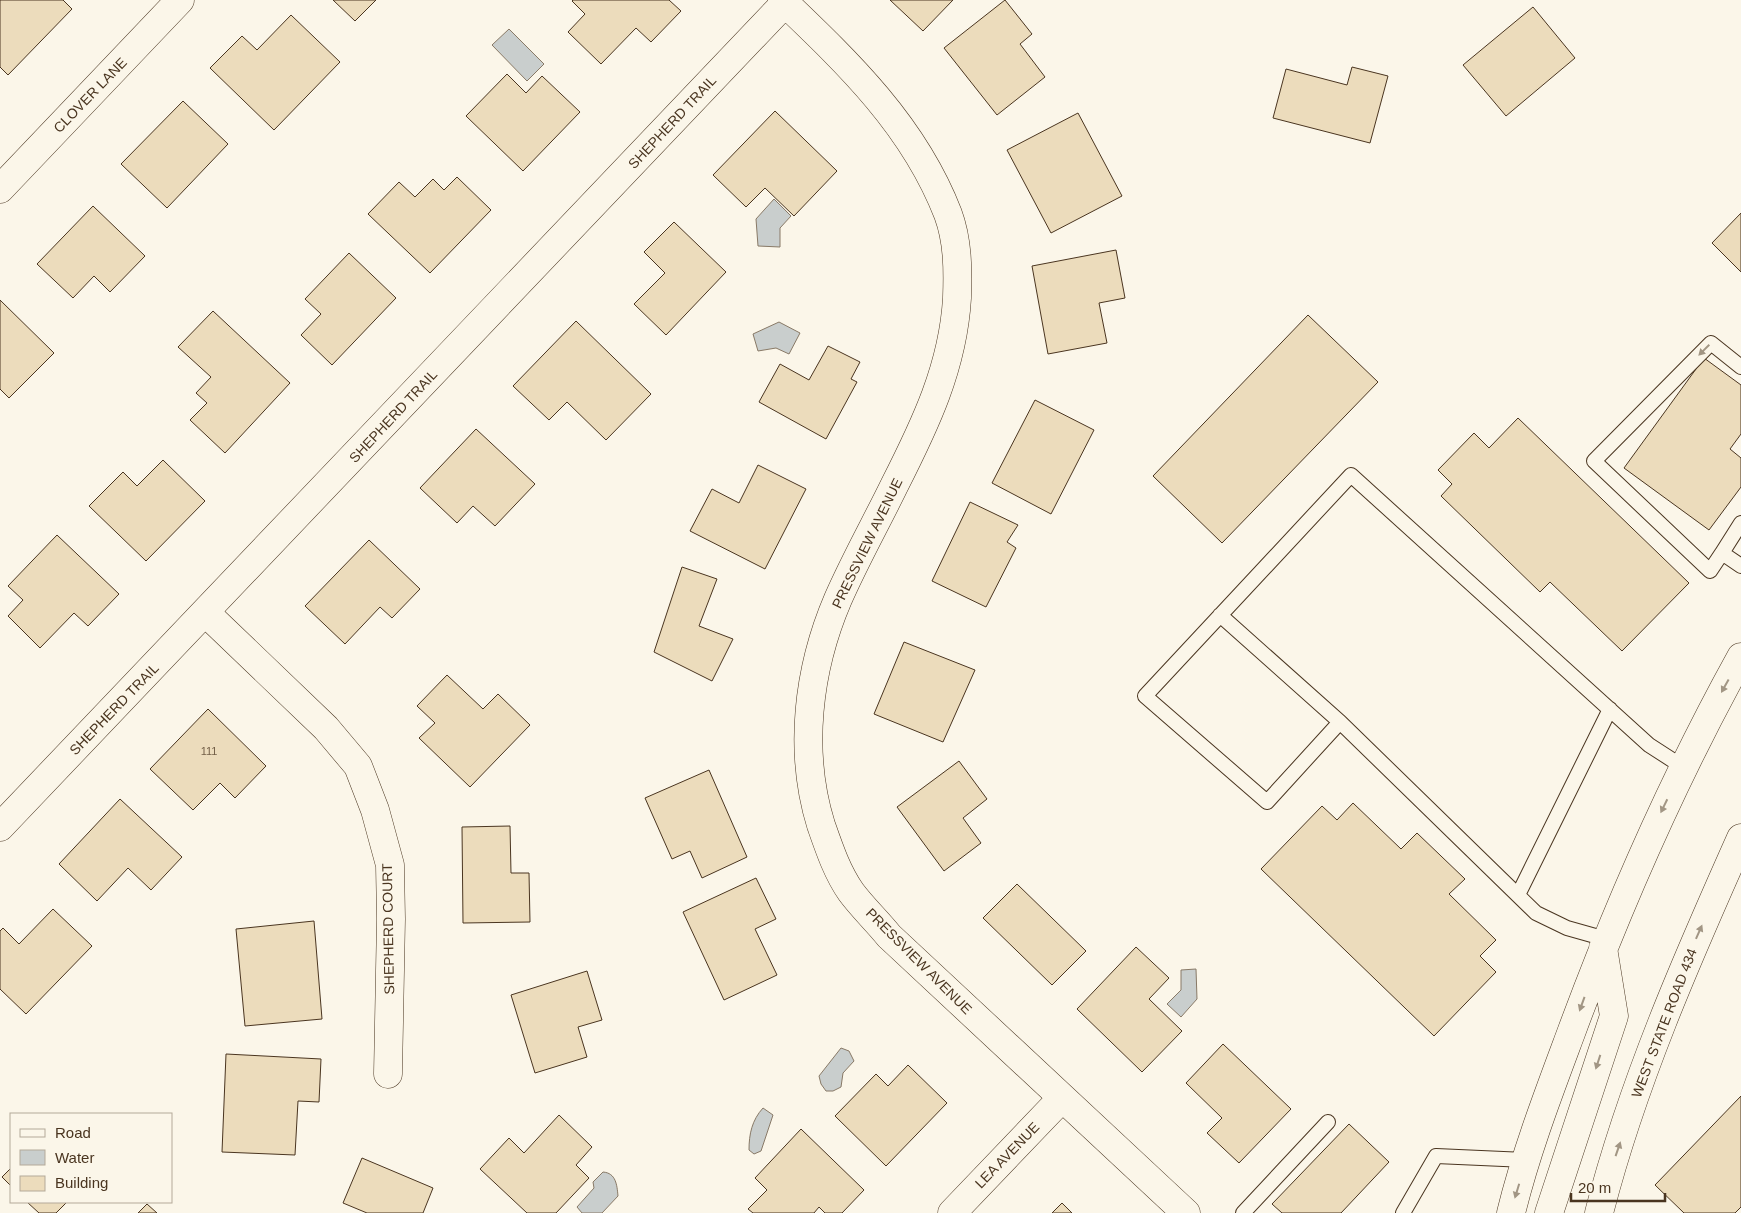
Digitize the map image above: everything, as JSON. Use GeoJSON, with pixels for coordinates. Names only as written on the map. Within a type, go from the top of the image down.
{"type":"FeatureCollection","features":[{"type":"Feature","properties":{"kind":"street","name":"SHEPHERD TRAIL"},"geometry":{"type":"LineString","coordinates":[[0,827],[206,613],[783,1]]}},
{"type":"Feature","properties":{"kind":"street","name":"PRESSVIEW AVENUE"},"geometry":{"type":"LineString","coordinates":[[783,1],[880,98],[917,150],[949,216],[958,262],[956,324],[946,368],[930,413],[838,599],[818,659],[807,729],[813,797],[830,851],[851,892],[889,936],[1186,1213]]}},
{"type":"Feature","properties":{"kind":"street","name":"CLOVER LANE"},"geometry":{"type":"LineString","coordinates":[[0,189],[171,3]]}},
{"type":"Feature","properties":{"kind":"street","name":"SHEPHERD COURT"},"geometry":{"type":"LineString","coordinates":[[206,613],[326,728],[358,766],[375,810],[390,865],[391,918],[388,1074]]}},
{"type":"Feature","properties":{"kind":"street"},"geometry":{"type":"LineString","coordinates":[[1511,1213],[1526,1160],[1605,943],[1658,819],[1741,657]]}},
{"type":"Feature","properties":{"kind":"street","name":"WEST STATE ROAD 434"},"geometry":{"type":"LineString","coordinates":[[1599,1213],[1609,1173],[1677,981],[1741,838]]}},
{"type":"Feature","properties":{"kind":"street"},"geometry":{"type":"LineString","coordinates":[[1549,1213],[1614,1016],[1605,943]]}},
{"type":"Feature","properties":{"kind":"street","name":"LEA AVENUE"},"geometry":{"type":"LineString","coordinates":[[952,1213],[1062,1098]]}},
{"type":"Feature","properties":{"kind":"lane"},"geometry":{"type":"LineString","coordinates":[[1741,367],[1711,343],[1594,461],[1710,571],[1741,523]]}},
{"type":"Feature","properties":{"kind":"lane"},"geometry":{"type":"LineString","coordinates":[[1340,722],[1267,802],[1145,696],[1351,475],[1649,745],[1683,767]]}},
{"type":"Feature","properties":{"kind":"lane"},"geometry":{"type":"LineString","coordinates":[[1722,553],[1741,566]]}},
{"type":"Feature","properties":{"kind":"lane"},"geometry":{"type":"LineString","coordinates":[[1220,615],[1340,722],[1536,913],[1605,943]]}},
{"type":"Feature","properties":{"kind":"lane"},"geometry":{"type":"LineString","coordinates":[[1518,896],[1610,709]]}},
{"type":"Feature","properties":{"kind":"lane"},"geometry":{"type":"LineString","coordinates":[[1243,1213],[1328,1122]]}},
{"type":"Feature","properties":{"kind":"lane"},"geometry":{"type":"LineString","coordinates":[[1404,1213],[1436,1156],[1526,1160]]}},
{"type":"Feature","properties":{"kind":"water"},"geometry":{"type":"Polygon","coordinates":[[[509,29],[544,64],[527,81],[492,45],[509,29]]]}},
{"type":"Feature","properties":{"kind":"water"},"geometry":{"type":"Polygon","coordinates":[[[774,199],[791,216],[780,228],[780,247],[758,246],[756,219],[774,199]]]}},
{"type":"Feature","properties":{"kind":"water"},"geometry":{"type":"Polygon","coordinates":[[[779,322],[800,333],[789,354],[776,348],[758,351],[753,334],[779,322]]]}},
{"type":"Feature","properties":{"kind":"water"},"geometry":{"type":"Polygon","coordinates":[[[1196,969],[1197,999],[1181,1017],[1167,1004],[1181,990],[1181,970],[1196,969]]]}},
{"type":"Feature","properties":{"kind":"water"},"geometry":{"type":"Polygon","coordinates":[[[841,1048],[849,1051],[854,1061],[843,1073],[841,1087],[833,1091],[826,1091],[821,1084],[819,1076],[841,1048]]]}},
{"type":"Feature","properties":{"kind":"water"},"geometry":{"type":"Polygon","coordinates":[[[763,1108],[773,1115],[761,1151],[754,1154],[749,1150],[750,1138],[756,1117],[763,1108]]]}},
{"type":"Feature","properties":{"kind":"water"},"geometry":{"type":"Polygon","coordinates":[[[603,1172],[613,1177],[618,1196],[602,1213],[582,1213],[577,1207],[594,1188],[593,1182],[603,1172]]]}},
{"type":"Feature","properties":{"kind":"building"},"geometry":{"type":"Polygon","coordinates":[[[0,0],[63,0],[72,9],[8,75],[0,67],[0,0]]]}},
{"type":"Feature","properties":{"kind":"building"},"geometry":{"type":"Polygon","coordinates":[[[333,0],[376,0],[355,21],[333,0]]]}},
{"type":"Feature","properties":{"kind":"building"},"geometry":{"type":"Polygon","coordinates":[[[573,0],[669,0],[681,11],[651,42],[636,28],[601,64],[568,32],[585,14],[573,0]]]}},
{"type":"Feature","properties":{"kind":"building"},"geometry":{"type":"Polygon","coordinates":[[[890,0],[953,0],[923,31],[890,0]]]}},
{"type":"Feature","properties":{"kind":"building"},"geometry":{"type":"Polygon","coordinates":[[[1005,0],[1032,34],[1020,44],[1045,77],[997,115],[944,48],[1005,0]]]}},
{"type":"Feature","properties":{"kind":"building"},"geometry":{"type":"Polygon","coordinates":[[[1533,7],[1575,58],[1506,116],[1463,65],[1533,7]]]}},
{"type":"Feature","properties":{"kind":"building"},"geometry":{"type":"Polygon","coordinates":[[[291,15],[340,62],[274,130],[210,68],[242,36],[257,50],[291,15]]]}},
{"type":"Feature","properties":{"kind":"building"},"geometry":{"type":"Polygon","coordinates":[[[1352,67],[1388,76],[1370,143],[1273,118],[1286,69],[1347,85],[1352,67]]]}},
{"type":"Feature","properties":{"kind":"building"},"geometry":{"type":"Polygon","coordinates":[[[507,74],[526,93],[542,76],[580,112],[523,171],[466,116],[507,74]]]}},
{"type":"Feature","properties":{"kind":"building"},"geometry":{"type":"Polygon","coordinates":[[[183,101],[228,144],[167,208],[121,164],[183,101]]]}},
{"type":"Feature","properties":{"kind":"building"},"geometry":{"type":"Polygon","coordinates":[[[775,111],[837,171],[794,216],[765,188],[746,207],[713,175],[775,111]]]}},
{"type":"Feature","properties":{"kind":"building"},"geometry":{"type":"Polygon","coordinates":[[[1078,113],[1122,196],[1051,233],[1007,150],[1078,113]]]}},
{"type":"Feature","properties":{"kind":"building"},"geometry":{"type":"Polygon","coordinates":[[[457,177],[491,210],[430,273],[368,214],[399,182],[415,197],[433,179],[444,190],[457,177]]]}},
{"type":"Feature","properties":{"kind":"building"},"geometry":{"type":"Polygon","coordinates":[[[93,206],[145,256],[110,292],[94,276],[73,298],[37,264],[93,206]]]}},
{"type":"Feature","properties":{"kind":"building"},"geometry":{"type":"Polygon","coordinates":[[[1741,213],[1741,272],[1712,243],[1741,213]]]}},
{"type":"Feature","properties":{"kind":"building"},"geometry":{"type":"Polygon","coordinates":[[[674,222],[726,272],[666,335],[634,304],[665,273],[644,252],[674,222]]]}},
{"type":"Feature","properties":{"kind":"building"},"geometry":{"type":"Polygon","coordinates":[[[1116,250],[1125,298],[1099,303],[1107,343],[1048,354],[1032,266],[1116,250]]]}},
{"type":"Feature","properties":{"kind":"building"},"geometry":{"type":"Polygon","coordinates":[[[349,253],[396,298],[332,365],[301,335],[321,314],[305,299],[349,253]]]}},
{"type":"Feature","properties":{"kind":"building"},"geometry":{"type":"Polygon","coordinates":[[[0,300],[54,353],[9,398],[0,389],[0,300]]]}},
{"type":"Feature","properties":{"kind":"building"},"geometry":{"type":"Polygon","coordinates":[[[213,311],[290,383],[225,453],[190,420],[207,403],[196,393],[211,377],[178,347],[213,311]]]}},
{"type":"Feature","properties":{"kind":"building"},"geometry":{"type":"Polygon","coordinates":[[[1308,315],[1378,382],[1222,543],[1153,476],[1308,315]]]}},
{"type":"Feature","properties":{"kind":"building"},"geometry":{"type":"Polygon","coordinates":[[[576,321],[651,394],[606,440],[567,402],[549,420],[513,386],[576,321]]]}},
{"type":"Feature","properties":{"kind":"building"},"geometry":{"type":"Polygon","coordinates":[[[828,346],[860,362],[851,379],[857,382],[826,439],[759,402],[780,364],[809,380],[828,346]]]}},
{"type":"Feature","properties":{"kind":"building"},"geometry":{"type":"Polygon","coordinates":[[[1704,358],[1741,385],[1741,434],[1730,449],[1741,458],[1741,487],[1709,530],[1624,468],[1704,358]]]}},
{"type":"Feature","properties":{"kind":"building"},"geometry":{"type":"Polygon","coordinates":[[[1035,400],[1094,430],[1051,514],[992,483],[1035,400]]]}},
{"type":"Feature","properties":{"kind":"building"},"geometry":{"type":"Polygon","coordinates":[[[1518,418],[1689,583],[1622,651],[1550,582],[1540,592],[1441,496],[1452,484],[1438,470],[1474,433],[1489,448],[1518,418]]]}},
{"type":"Feature","properties":{"kind":"building"},"geometry":{"type":"Polygon","coordinates":[[[476,429],[535,484],[495,526],[473,506],[457,523],[420,488],[476,429]]]}},
{"type":"Feature","properties":{"kind":"building"},"geometry":{"type":"Polygon","coordinates":[[[163,460],[205,501],[146,561],[89,506],[123,472],[137,486],[163,460]]]}},
{"type":"Feature","properties":{"kind":"building"},"geometry":{"type":"Polygon","coordinates":[[[758,465],[806,489],[765,569],[690,531],[712,489],[739,503],[758,465]]]}},
{"type":"Feature","properties":{"kind":"building"},"geometry":{"type":"Polygon","coordinates":[[[970,502],[1018,525],[1007,542],[1016,548],[986,607],[932,581],[970,502]]]}},
{"type":"Feature","properties":{"kind":"building"},"geometry":{"type":"Polygon","coordinates":[[[57,535],[119,594],[88,626],[74,613],[40,648],[8,616],[23,600],[8,586],[57,535]]]}},
{"type":"Feature","properties":{"kind":"building"},"geometry":{"type":"Polygon","coordinates":[[[369,540],[420,589],[392,618],[380,607],[345,644],[305,606],[369,540]]]}},
{"type":"Feature","properties":{"kind":"building"},"geometry":{"type":"Polygon","coordinates":[[[682,567],[717,579],[699,626],[733,639],[712,681],[654,652],[682,567]]]}},
{"type":"Feature","properties":{"kind":"building"},"geometry":{"type":"Polygon","coordinates":[[[904,642],[975,670],[943,742],[874,714],[904,642]]]}},
{"type":"Feature","properties":{"kind":"building"},"geometry":{"type":"Polygon","coordinates":[[[447,675],[483,709],[498,694],[530,725],[470,787],[419,738],[435,723],[417,706],[447,675]]]}},
{"type":"Feature","properties":{"kind":"building"},"geometry":{"type":"Polygon","coordinates":[[[208,709],[266,766],[235,798],[220,783],[193,810],[150,769],[208,709]]]}},
{"type":"Feature","properties":{"kind":"building"},"geometry":{"type":"Polygon","coordinates":[[[959,761],[987,799],[963,818],[981,843],[944,871],[897,807],[959,761]]]}},
{"type":"Feature","properties":{"kind":"building"},"geometry":{"type":"Polygon","coordinates":[[[709,770],[747,857],[702,878],[690,851],[672,859],[645,798],[709,770]]]}},
{"type":"Feature","properties":{"kind":"building"},"geometry":{"type":"Polygon","coordinates":[[[120,799],[182,857],[151,890],[128,868],[97,901],[59,864],[120,799]]]}},
{"type":"Feature","properties":{"kind":"building"},"geometry":{"type":"Polygon","coordinates":[[[1353,803],[1401,849],[1417,833],[1465,879],[1449,894],[1496,940],[1480,956],[1496,972],[1434,1036],[1261,869],[1322,806],[1337,820],[1353,803]]]}},
{"type":"Feature","properties":{"kind":"building"},"geometry":{"type":"Polygon","coordinates":[[[510,826],[511,873],[529,873],[530,922],[463,923],[462,827],[510,826]]]}},
{"type":"Feature","properties":{"kind":"building"},"geometry":{"type":"Polygon","coordinates":[[[756,878],[776,919],[755,929],[777,975],[724,1000],[683,912],[756,878]]]}},
{"type":"Feature","properties":{"kind":"building"},"geometry":{"type":"Polygon","coordinates":[[[1017,884],[1086,951],[1052,985],[983,918],[1017,884]]]}},
{"type":"Feature","properties":{"kind":"building"},"geometry":{"type":"Polygon","coordinates":[[[53,909],[92,946],[26,1014],[0,989],[0,931],[3,928],[19,944],[53,909]]]}},
{"type":"Feature","properties":{"kind":"building"},"geometry":{"type":"Polygon","coordinates":[[[314,921],[322,1019],[245,1026],[236,929],[314,921]]]}},
{"type":"Feature","properties":{"kind":"building"},"geometry":{"type":"Polygon","coordinates":[[[1136,947],[1169,978],[1149,999],[1182,1031],[1142,1072],[1077,1009],[1136,947]]]}},
{"type":"Feature","properties":{"kind":"building"},"geometry":{"type":"Polygon","coordinates":[[[587,971],[602,1020],[578,1027],[587,1057],[535,1073],[511,995],[587,971]]]}},
{"type":"Feature","properties":{"kind":"building"},"geometry":{"type":"Polygon","coordinates":[[[1223,1044],[1291,1109],[1239,1163],[1207,1133],[1222,1118],[1186,1083],[1223,1044]]]}},
{"type":"Feature","properties":{"kind":"building"},"geometry":{"type":"Polygon","coordinates":[[[226,1054],[321,1059],[319,1102],[298,1101],[295,1155],[222,1152],[226,1054]]]}},
{"type":"Feature","properties":{"kind":"building"},"geometry":{"type":"Polygon","coordinates":[[[908,1065],[947,1103],[886,1166],[835,1116],[876,1074],[888,1086],[908,1065]]]}},
{"type":"Feature","properties":{"kind":"building"},"geometry":{"type":"Polygon","coordinates":[[[1741,1096],[1741,1207],[1735,1213],[1684,1213],[1655,1185],[1741,1096]]]}},
{"type":"Feature","properties":{"kind":"building"},"geometry":{"type":"Polygon","coordinates":[[[559,1115],[592,1147],[576,1165],[589,1178],[556,1213],[527,1213],[480,1169],[509,1138],[524,1153],[559,1115]]]}},
{"type":"Feature","properties":{"kind":"building"},"geometry":{"type":"Polygon","coordinates":[[[1349,1124],[1389,1162],[1341,1213],[1282,1213],[1272,1204],[1349,1124]]]}},
{"type":"Feature","properties":{"kind":"building"},"geometry":{"type":"Polygon","coordinates":[[[801,1129],[864,1190],[842,1213],[825,1213],[819,1207],[814,1213],[753,1213],[748,1209],[767,1190],[755,1178],[801,1129]]]}},
{"type":"Feature","properties":{"kind":"building"},"geometry":{"type":"Polygon","coordinates":[[[362,1158],[433,1188],[423,1213],[367,1213],[343,1203],[362,1158]]]}},
{"type":"Feature","properties":{"kind":"building"},"geometry":{"type":"Polygon","coordinates":[[[10,1169],[10,1185],[2,1177],[10,1169]]]}},
{"type":"Feature","properties":{"kind":"building"},"geometry":{"type":"Polygon","coordinates":[[[28,1203],[66,1203],[56,1213],[39,1213],[28,1203]]]}},
{"type":"Feature","properties":{"kind":"building"},"geometry":{"type":"Polygon","coordinates":[[[1062,1203],[1072,1213],[1052,1213],[1062,1203]]]}},
{"type":"Feature","properties":{"kind":"building"},"geometry":{"type":"Polygon","coordinates":[[[147,1204],[157,1213],[138,1213],[147,1204]]]}}]}
